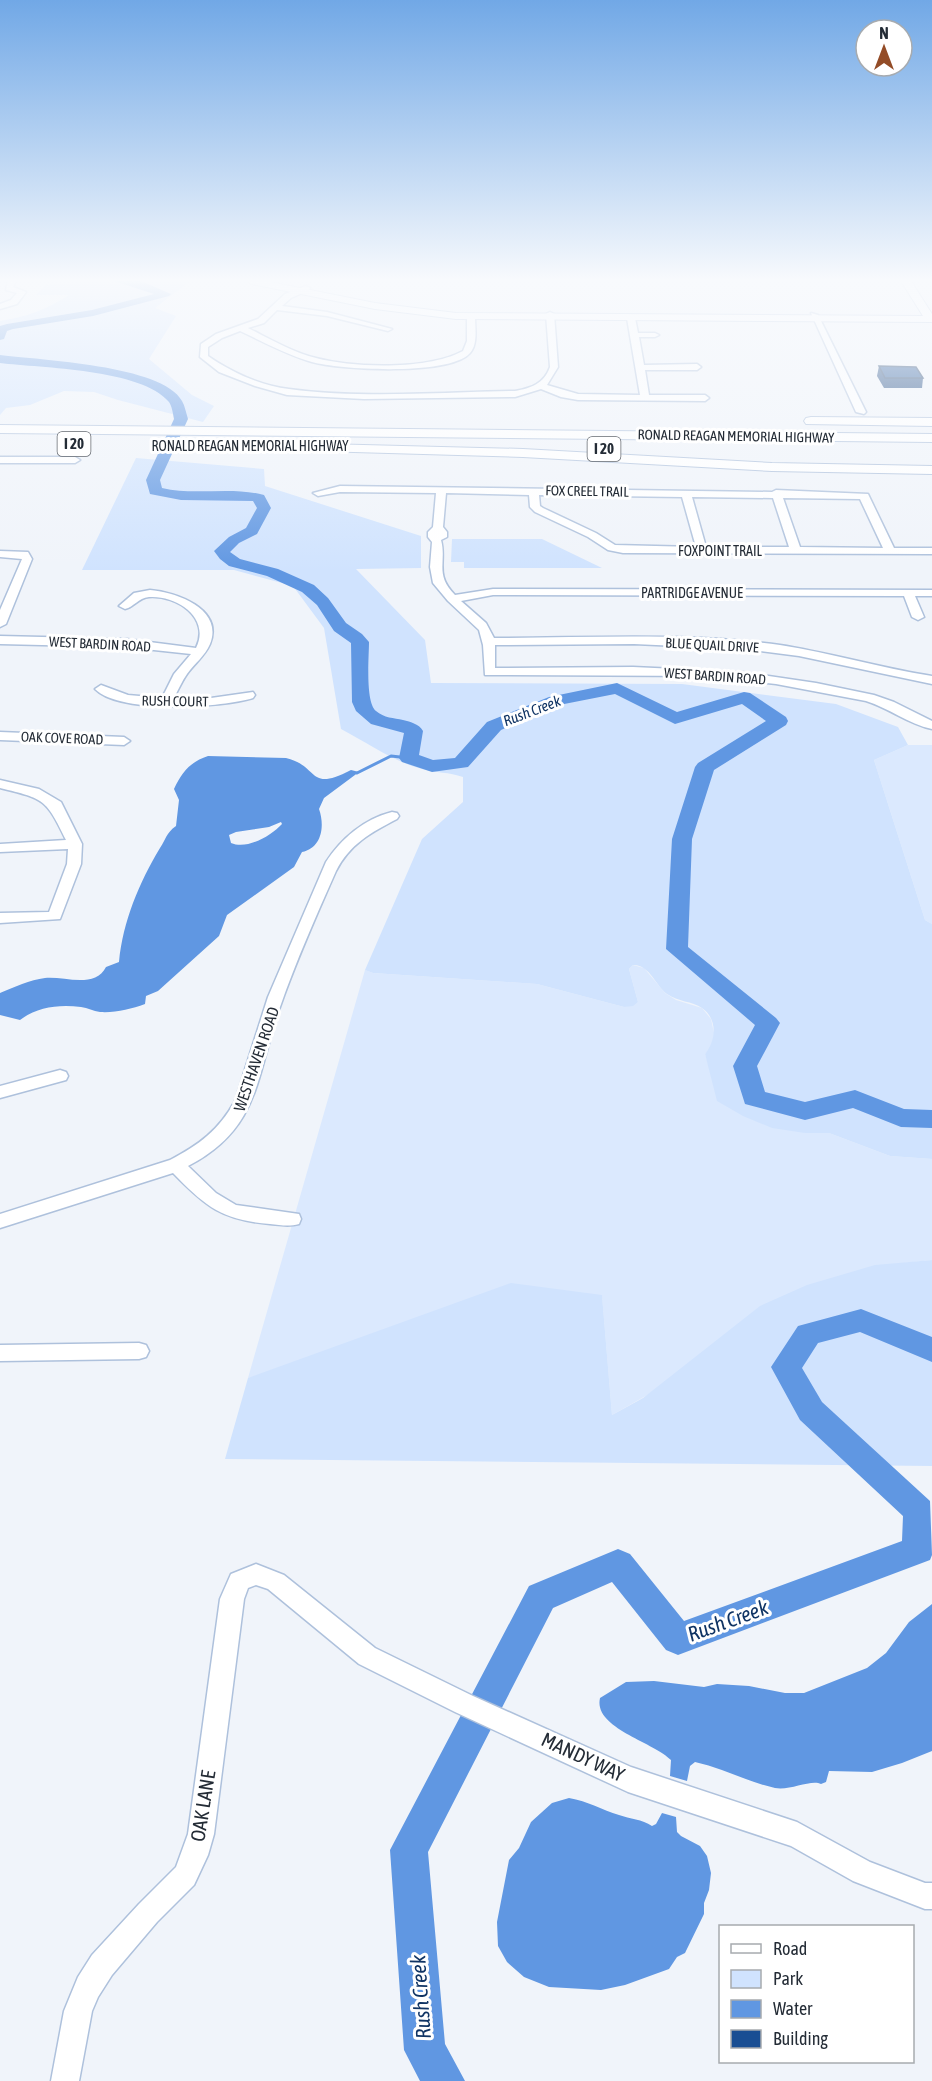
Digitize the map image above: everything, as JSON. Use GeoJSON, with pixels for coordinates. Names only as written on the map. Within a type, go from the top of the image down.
{"type":"FeatureCollection","features":[{"type":"Feature","properties":{"kind":"highway"},"geometry":{"type":"LineString","coordinates":[[799,421],[929,421]]}},
{"type":"Feature","properties":{"kind":"highway"},"geometry":{"type":"LineString","coordinates":[[245,431],[533,429],[754,422]]}},
{"type":"Feature","properties":{"kind":"highway","name":"RONALD REAGAN MEMORIAL HIGHWAY"},"geometry":{"type":"LineString","coordinates":[[0,428],[932,438]]}},
{"type":"Feature","properties":{"kind":"highway","name":"RONALD REAGAN MEMORIAL HIGHWAY"},"geometry":{"type":"LineString","coordinates":[[932,452],[311,447],[523,453],[772,467],[932,470]]}},
{"type":"Feature","properties":{"kind":"street"},"geometry":{"type":"LineString","coordinates":[[245,378],[273,388],[311,394],[502,396],[527,392],[541,386],[551,378]]}},
{"type":"Feature","properties":{"kind":"street"},"geometry":{"type":"LineString","coordinates":[[641,378],[645,397]]}},
{"type":"Feature","properties":{"kind":"street"},"geometry":{"type":"LineString","coordinates":[[845,378],[861,412]]}},
{"type":"Feature","properties":{"kind":"street"},"geometry":{"type":"LineString","coordinates":[[541,386],[564,395],[578,397],[705,398]]}},
{"type":"Feature","properties":{"kind":"street"},"geometry":{"type":"LineString","coordinates":[[261,394],[273,388]]}},
{"type":"Feature","properties":{"kind":"street"},"geometry":{"type":"LineString","coordinates":[[0,460],[75,460]]}},
{"type":"Feature","properties":{"kind":"street","name":"FOX CREEL TRAIL"},"geometry":{"type":"LineString","coordinates":[[318,493],[340,489],[857,495],[864,496],[890,551]]}},
{"type":"Feature","properties":{"kind":"street"},"geometry":{"type":"LineString","coordinates":[[441,490],[438,528],[442,532],[442,537],[437,542],[435,577],[452,599],[482,625],[488,642]]}},
{"type":"Feature","properties":{"kind":"street","name":"FOXPOINT TRAIL"},"geometry":{"type":"LineString","coordinates":[[534,490],[535,507],[539,510],[591,535],[612,548],[623,550],[932,551]]}},
{"type":"Feature","properties":{"kind":"street"},"geometry":{"type":"LineString","coordinates":[[686,492],[702,550]]}},
{"type":"Feature","properties":{"kind":"street"},"geometry":{"type":"LineString","coordinates":[[776,493],[796,551]]}},
{"type":"Feature","properties":{"kind":"street"},"geometry":{"type":"LineString","coordinates":[[0,554],[24,554],[27,557],[4,604],[0,624]]}},
{"type":"Feature","properties":{"kind":"street","name":"PARTRIDGE AVENUE"},"geometry":{"type":"LineString","coordinates":[[452,599],[493,592],[932,593]]}},
{"type":"Feature","properties":{"kind":"street"},"geometry":{"type":"LineString","coordinates":[[908,593],[918,617]]}},
{"type":"Feature","properties":{"kind":"street"},"geometry":{"type":"LineString","coordinates":[[124,606],[134,598],[146,594],[181,600],[195,610],[206,628],[206,639],[197,656],[178,680],[167,700]]}},
{"type":"Feature","properties":{"kind":"street","name":"WEST BARDIN ROAD"},"geometry":{"type":"LineString","coordinates":[[0,640],[126,643],[197,656]]}},
{"type":"Feature","properties":{"kind":"street","name":"WEST BARDIN ROAD"},"geometry":{"type":"LineString","coordinates":[[488,642],[489,672],[699,673],[775,680],[883,702],[929,720]]}},
{"type":"Feature","properties":{"kind":"street","name":"BLUE QUAIL DRIVE"},"geometry":{"type":"LineString","coordinates":[[488,642],[731,644],[816,655],[932,680]]}},
{"type":"Feature","properties":{"kind":"street","name":"WEST BARDIN ROAD"},"geometry":{"type":"LineString","coordinates":[[0,647],[197,656]]}},
{"type":"Feature","properties":{"kind":"street","name":"RUSH COURT"},"geometry":{"type":"LineString","coordinates":[[101,689],[136,700],[221,702],[238,700],[249,695]]}},
{"type":"Feature","properties":{"kind":"street","name":"OAK COVE ROAD"},"geometry":{"type":"LineString","coordinates":[[0,736],[124,741]]}},
{"type":"Feature","properties":{"kind":"street"},"geometry":{"type":"LineString","coordinates":[[0,784],[34,792],[56,804],[75,844],[74,864],[55,916],[50,918],[0,918]]}},
{"type":"Feature","properties":{"kind":"street","name":"WESTHAVEN ROAD"},"geometry":{"type":"LineString","coordinates":[[0,1221],[176,1165],[194,1158],[220,1137],[242,1107],[256,1068],[271,1011],[331,864],[353,838],[392,816]]}},
{"type":"Feature","properties":{"kind":"street"},"geometry":{"type":"LineString","coordinates":[[0,848],[75,844]]}},
{"type":"Feature","properties":{"kind":"street"},"geometry":{"type":"LineString","coordinates":[[0,1092],[60,1076]]}},
{"type":"Feature","properties":{"kind":"street"},"geometry":{"type":"LineString","coordinates":[[176,1165],[208,1196],[225,1207],[248,1214],[292,1219]]}},
{"type":"Feature","properties":{"kind":"street"},"geometry":{"type":"LineString","coordinates":[[0,1353],[139,1351]]}},
{"type":"Feature","properties":{"kind":"street","name":"MANDY WAY"},"geometry":{"type":"LineString","coordinates":[[256,1574],[276,1582],[366,1656],[464,1704],[628,1779],[797,1835],[862,1872],[924,1896],[932,1896]]}},
{"type":"Feature","properties":{"kind":"street","name":"OAK LANE"},"geometry":{"type":"LineString","coordinates":[[65,2081],[78,2012],[88,1987],[102,1965],[185,1876],[195,1855],[201,1834],[232,1599],[239,1581],[256,1574]]}},
{"type":"Feature","properties":{"kind":"shaded area"},"geometry":{"type":"Polygon","coordinates":[[[908,745],[932,745],[932,924],[925,920],[874,760],[908,745]]]}},
{"type":"Feature","properties":{"kind":"shaded area"},"geometry":{"type":"Polygon","coordinates":[[[633,965],[644,968],[665,993],[676,1000],[702,1008],[711,1019],[714,1033],[713,1045],[705,1054],[710,1069],[805,1133],[829,1133],[890,1156],[932,1159],[932,1260],[875,1266],[612,1415],[602,1296],[248,1378],[365,970],[373,973],[537,984],[624,1007],[638,1002],[629,969],[633,965]]]}},
{"type":"Feature","properties":{"kind":"green space"},"geometry":{"type":"Polygon","coordinates":[[[0,378],[172,378],[192,395],[214,406],[203,422],[94,392],[64,391],[30,405],[6,408],[0,415],[0,378]]]}},
{"type":"Feature","properties":{"kind":"green space"},"geometry":{"type":"Polygon","coordinates":[[[136,458],[264,469],[265,486],[421,536],[421,568],[356,569],[425,640],[431,683],[682,684],[836,704],[898,727],[908,745],[874,760],[925,920],[932,924],[932,1159],[890,1156],[829,1133],[805,1133],[772,1128],[743,1116],[717,1101],[705,1054],[713,1037],[711,1018],[702,1008],[667,994],[644,968],[639,966],[633,965],[629,969],[638,1002],[633,1006],[624,1007],[537,984],[373,973],[365,970],[422,839],[463,802],[463,777],[412,766],[341,729],[324,628],[293,586],[234,570],[82,570],[136,458]]]}},
{"type":"Feature","properties":{"kind":"green space"},"geometry":{"type":"Polygon","coordinates":[[[452,539],[542,539],[602,568],[464,568],[464,562],[451,562],[452,539]]]}},
{"type":"Feature","properties":{"kind":"green space"},"geometry":{"type":"Polygon","coordinates":[[[932,1260],[932,1466],[225,1459],[248,1378],[511,1283],[602,1295],[612,1415],[643,1398],[760,1306],[807,1285],[875,1265],[932,1260]]]}},
{"type":"Feature","properties":{"kind":"water"},"geometry":{"type":"Polygon","coordinates":[[[208,756],[286,758],[304,766],[315,776],[327,779],[351,770],[359,772],[324,798],[319,809],[322,829],[314,846],[302,852],[294,867],[227,915],[219,936],[158,991],[146,996],[145,1004],[106,1012],[81,1007],[57,1006],[41,1009],[20,1020],[0,1015],[0,993],[45,978],[87,980],[101,974],[106,967],[119,962],[128,917],[139,889],[152,861],[170,831],[176,826],[179,800],[174,789],[187,768],[208,756]],[[281,822],[269,827],[236,832],[229,835],[231,843],[244,845],[258,841],[282,824],[281,822]]]}},
{"type":"Feature","properties":{"kind":"water"},"geometry":{"type":"Polygon","coordinates":[[[932,1604],[932,1751],[902,1763],[872,1772],[829,1771],[826,1782],[821,1784],[775,1788],[695,1762],[690,1766],[687,1781],[670,1776],[671,1760],[663,1753],[615,1726],[600,1709],[600,1698],[626,1682],[654,1681],[704,1687],[717,1684],[749,1686],[785,1693],[804,1693],[867,1668],[886,1653],[909,1622],[932,1604]]]}},
{"type":"Feature","properties":{"kind":"water"},"geometry":{"type":"Polygon","coordinates":[[[569,1798],[640,1820],[652,1826],[656,1824],[662,1813],[676,1817],[677,1832],[700,1846],[707,1856],[711,1873],[709,1890],[704,1903],[704,1914],[685,1953],[677,1957],[669,1969],[625,1985],[601,1990],[549,1987],[524,1977],[507,1962],[498,1946],[497,1922],[509,1860],[519,1848],[531,1822],[552,1803],[569,1798]]]}},
{"type":"Feature","properties":{"kind":"waterway","name":"Rush Creek"},"geometry":{"type":"LineString","coordinates":[[135,378],[160,388],[176,401],[181,419],[153,480],[155,491],[181,496],[233,495],[259,498],[264,508],[252,531],[234,540],[222,551],[230,560],[291,579],[323,601],[340,627],[360,642],[361,702],[365,711],[377,720],[399,724],[414,731],[409,758],[432,766],[461,763],[494,726],[549,702],[617,688],[675,718],[744,697],[779,721],[705,767],[682,839],[677,949],[768,1023],[745,1066],[754,1098],[805,1111],[855,1099],[901,1118],[932,1119]]}},
{"type":"Feature","properties":{"kind":"waterway"},"geometry":{"type":"LineString","coordinates":[[357,773],[391,756],[409,758]]}},
{"type":"Feature","properties":{"kind":"waterway","name":"Rush Creek"},"geometry":{"type":"LineString","coordinates":[[444,2081],[425,2050],[409,1850],[541,1597],[618,1564],[678,1639],[918,1550],[919,1511],[811,1411],[786,1367],[808,1334],[861,1320],[932,1350]]}}]}
